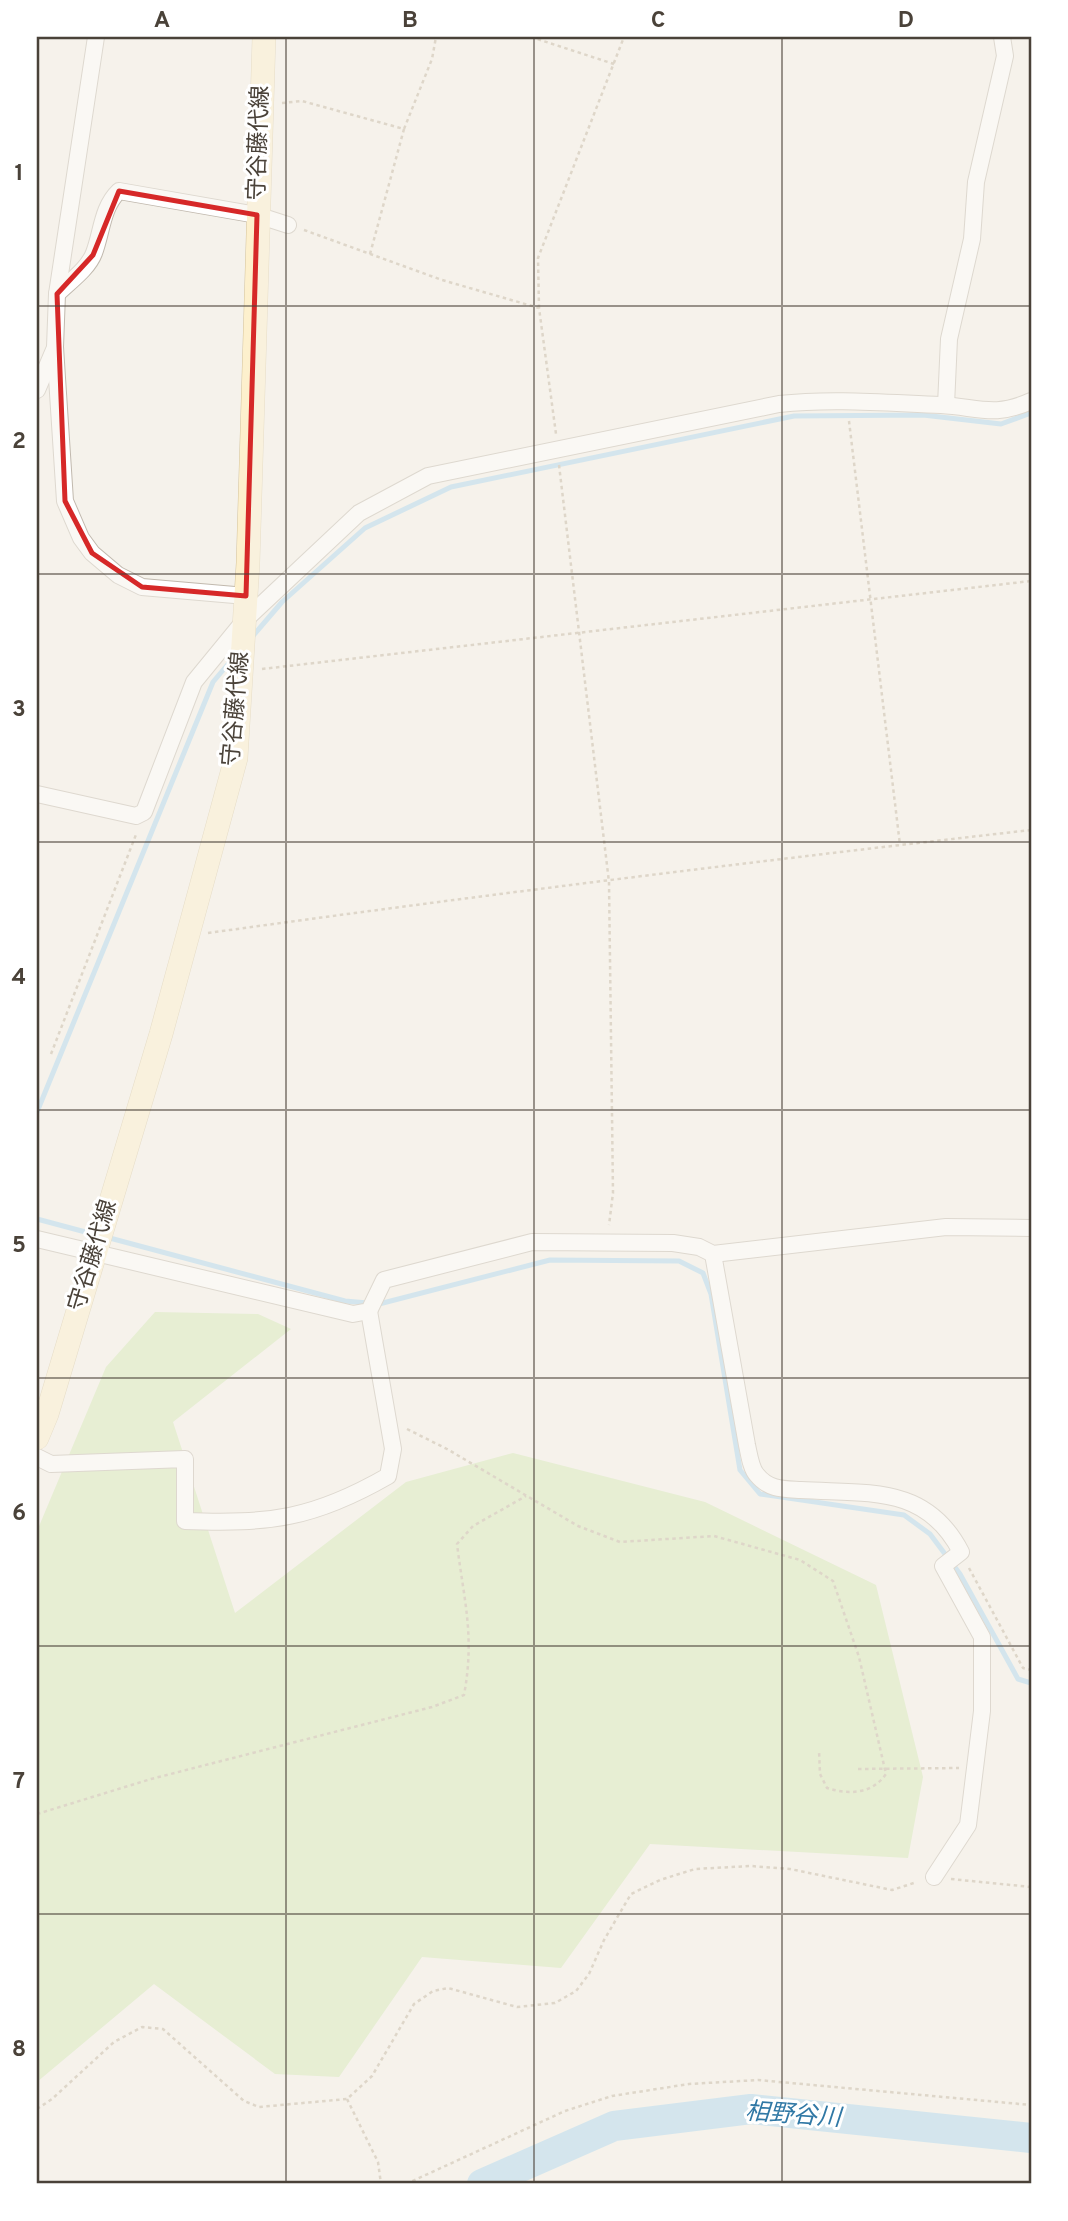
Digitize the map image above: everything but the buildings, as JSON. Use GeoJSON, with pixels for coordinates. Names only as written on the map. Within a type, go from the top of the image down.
{"type":"FeatureCollection","features":[{"type":"Feature","properties":{"kind":"main road","name":"守谷藤代線"},"geometry":{"type":"LineString","coordinates":[[37,1438],[47,1414],[188,936],[236,758],[246,596],[264,37]]}},
{"type":"Feature","properties":{"kind":"street"},"geometry":{"type":"LineString","coordinates":[[96,37],[57,294],[55,347],[65,501],[81,538],[92,554],[118,575],[142,587],[246,596]]}},
{"type":"Feature","properties":{"kind":"street"},"geometry":{"type":"LineString","coordinates":[[946,405],[948,339],[972,239],[976,182],[1005,56],[1002,37]]}},
{"type":"Feature","properties":{"kind":"street"},"geometry":{"type":"LineString","coordinates":[[57,294],[93,255],[102,223],[118,191],[257,215],[288,225]]}},
{"type":"Feature","properties":{"kind":"street"},"geometry":{"type":"LineString","coordinates":[[37,390],[55,347]]}},
{"type":"Feature","properties":{"kind":"street"},"geometry":{"type":"LineString","coordinates":[[37,794],[136,817],[144,812],[194,682],[244,624],[359,513],[428,476],[558,452],[789,403],[810,401],[946,405],[976,412],[1016,408],[1031,401]]}},
{"type":"Feature","properties":{"kind":"street"},"geometry":{"type":"LineString","coordinates":[[37,1457],[51,1464],[185,1459],[185,1521],[251,1523],[306,1514],[353,1496],[388,1476],[393,1450],[369,1310],[384,1280],[532,1242],[673,1243],[699,1247],[713,1254],[946,1227],[1031,1228]]}},
{"type":"Feature","properties":{"kind":"street"},"geometry":{"type":"LineString","coordinates":[[37,1238],[98,1241],[353,1314],[369,1310]]}},
{"type":"Feature","properties":{"kind":"street"},"geometry":{"type":"LineString","coordinates":[[713,1254],[747,1445],[756,1474],[775,1489],[893,1495],[919,1506],[949,1528],[961,1552],[943,1566],[982,1637],[982,1711],[973,1767],[968,1825],[934,1877]]}},
{"type":"Feature","properties":{"kind":"path"},"geometry":{"type":"LineString","coordinates":[[370,254],[404,129],[432,59],[436,37]]}},
{"type":"Feature","properties":{"kind":"path"},"geometry":{"type":"LineString","coordinates":[[531,37],[614,64]]}},
{"type":"Feature","properties":{"kind":"path"},"geometry":{"type":"LineString","coordinates":[[607,1242],[613,1193],[609,882],[539,308],[538,258],[624,37]]}},
{"type":"Feature","properties":{"kind":"path"},"geometry":{"type":"LineString","coordinates":[[261,106],[302,100],[404,129]]}},
{"type":"Feature","properties":{"kind":"path"},"geometry":{"type":"LineString","coordinates":[[288,225],[442,280],[539,308]]}},
{"type":"Feature","properties":{"kind":"path"},"geometry":{"type":"LineString","coordinates":[[849,421],[900,845]]}},
{"type":"Feature","properties":{"kind":"path"},"geometry":{"type":"LineString","coordinates":[[242,669],[1031,581]]}},
{"type":"Feature","properties":{"kind":"path"},"geometry":{"type":"LineString","coordinates":[[51,1054],[144,812]]}},
{"type":"Feature","properties":{"kind":"path"},"geometry":{"type":"LineString","coordinates":[[188,936],[609,882],[678,870],[1031,830]]}},
{"type":"Feature","properties":{"kind":"path"},"geometry":{"type":"LineString","coordinates":[[388,1420],[447,1448],[578,1526],[621,1542],[714,1536],[800,1560],[833,1581],[859,1657],[887,1773],[878,1785],[844,1794],[827,1788],[820,1774],[819,1750]]}},
{"type":"Feature","properties":{"kind":"path"},"geometry":{"type":"LineString","coordinates":[[37,1814],[151,1779],[432,1707],[464,1695],[470,1665],[470,1621],[457,1544],[473,1526],[526,1496]]}},
{"type":"Feature","properties":{"kind":"path"},"geometry":{"type":"LineString","coordinates":[[961,1552],[1023,1668],[1031,1670]]}},
{"type":"Feature","properties":{"kind":"path"},"geometry":{"type":"LineString","coordinates":[[858,1769],[973,1767]]}},
{"type":"Feature","properties":{"kind":"path"},"geometry":{"type":"LineString","coordinates":[[37,2109],[52,2099],[114,2042],[142,2027],[163,2029],[244,2101],[259,2107],[347,2099],[372,2076],[414,2004],[433,1991],[448,1988],[517,2007],[555,2003],[576,1991],[589,1974],[604,1940],[631,1894],[660,1880],[695,1869],[751,1866],[790,1869],[892,1890],[934,1877],[1031,1887]]}},
{"type":"Feature","properties":{"kind":"path"},"geometry":{"type":"LineString","coordinates":[[406,2184],[565,2111],[612,2095],[689,2084],[758,2080],[1031,2105]]}},
{"type":"Feature","properties":{"kind":"path"},"geometry":{"type":"LineString","coordinates":[[347,2099],[378,2162],[381,2184]]}},
{"type":"Feature","properties":{"kind":"highlighted area"},"geometry":{"type":"Polygon","coordinates":[[[119,191],[257,215],[246,596],[142,587],[92,553],[65,501],[57,294],[93,255],[119,191]]]}},
{"type":"Feature","properties":{"kind":"green space"},"geometry":{"type":"Polygon","coordinates":[[[155,1312],[258,1314],[291,1329],[173,1422],[235,1613],[406,1482],[513,1453],[705,1502],[876,1585],[923,1777],[908,1858],[650,1844],[561,1968],[422,1957],[339,2077],[275,2074],[154,1984],[37,2082],[37,1531],[106,1367],[155,1312]]]}},
{"type":"Feature","properties":{"kind":"waterway"},"geometry":{"type":"LineString","coordinates":[[252,637],[282,602],[365,528],[451,487],[794,416],[923,415],[1001,424],[1031,413]]}},
{"type":"Feature","properties":{"kind":"waterway"},"geometry":{"type":"LineString","coordinates":[[37,1112],[213,682],[234,657]]}},
{"type":"Feature","properties":{"kind":"waterway"},"geometry":{"type":"LineString","coordinates":[[37,1219],[93,1234]]}},
{"type":"Feature","properties":{"kind":"waterway"},"geometry":{"type":"LineString","coordinates":[[106,1237],[345,1301],[379,1304],[550,1260],[679,1261],[703,1273],[711,1294],[740,1470],[760,1494],[904,1515],[930,1534],[960,1574],[1018,1679],[1031,1683]]}},
{"type":"Feature","properties":{"kind":"waterway","name":"相野谷川"},"geometry":{"type":"LineString","coordinates":[[482,2184],[614,2126],[751,2109],[1031,2138]]}}]}
